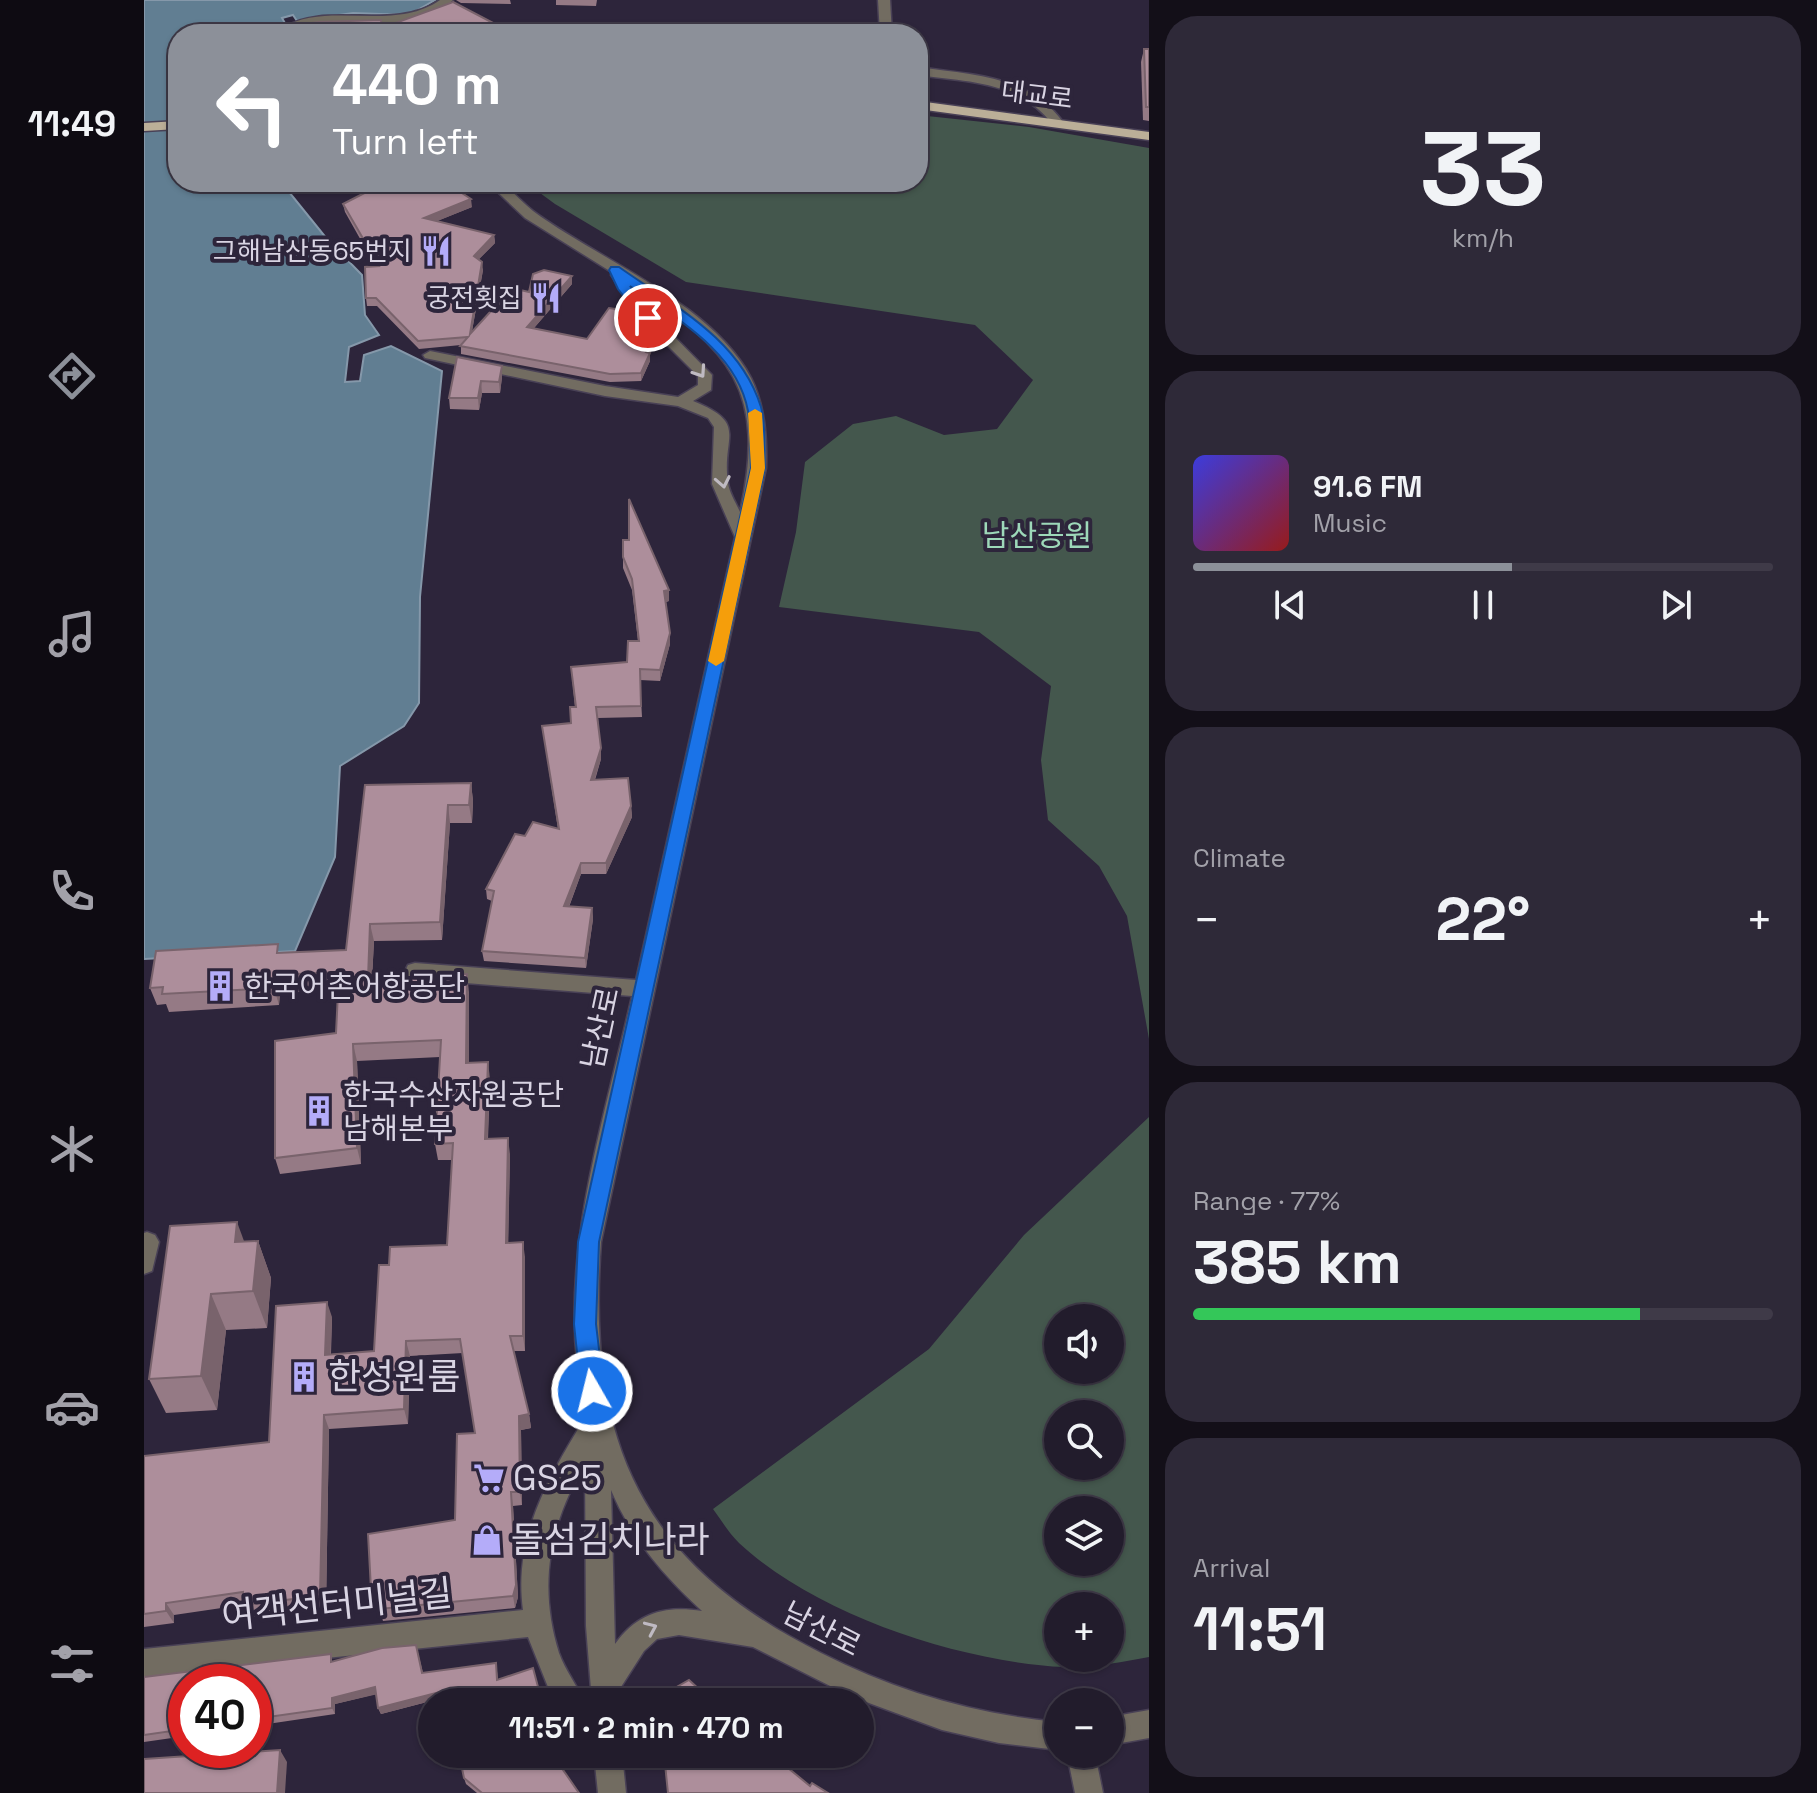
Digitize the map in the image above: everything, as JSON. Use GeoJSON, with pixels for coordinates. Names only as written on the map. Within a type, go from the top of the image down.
{"type":"FeatureCollection","features":[{"type":"Feature","properties":{"kind":"main road","name":"대교로"},"geometry":{"type":"LineString","coordinates":[[928,106],[1149,136]]}},
{"type":"Feature","properties":{"kind":"main road"},"geometry":{"type":"LineString","coordinates":[[144,127],[168,126]]}},
{"type":"Feature","properties":{"kind":"street"},"geometry":{"type":"LineString","coordinates":[[316,24],[343,20],[402,21],[421,15],[447,0]]}},
{"type":"Feature","properties":{"kind":"street"},"geometry":{"type":"LineString","coordinates":[[884,0],[885,24]]}},
{"type":"Feature","properties":{"kind":"street"},"geometry":{"type":"LineString","coordinates":[[928,73],[1027,92],[1046,104],[1057,122]]}},
{"type":"Feature","properties":{"kind":"street","name":"남산로"},"geometry":{"type":"LineString","coordinates":[[506,192],[526,212],[707,334],[729,357],[745,381],[755,409],[759,446],[758,468],[586,1265],[585,1324],[597,1422],[633,1508],[665,1556],[712,1602],[759,1636],[811,1664],[904,1706],[989,1729],[1044,1735]]}},
{"type":"Feature","properties":{"kind":"street"},"geometry":{"type":"LineString","coordinates":[[615,270],[637,306],[705,375],[706,387],[681,402]]}},
{"type":"Feature","properties":{"kind":"street"},"geometry":{"type":"LineString","coordinates":[[430,355],[605,391],[681,402],[708,412],[721,423],[720,484],[743,537]]}},
{"type":"Feature","properties":{"kind":"street"},"geometry":{"type":"LineString","coordinates":[[415,971],[644,989]]}},
{"type":"Feature","properties":{"kind":"street"},"geometry":{"type":"LineString","coordinates":[[562,1688],[548,1662],[539,1622],[536,1562],[542,1527],[554,1495],[597,1422]]}},
{"type":"Feature","properties":{"kind":"street"},"geometry":{"type":"LineString","coordinates":[[597,1422],[600,1626],[604,1688]]}},
{"type":"Feature","properties":{"kind":"street","name":"여객선터미널길"},"geometry":{"type":"LineString","coordinates":[[144,1663],[539,1622]]}},
{"type":"Feature","properties":{"kind":"street"},"geometry":{"type":"LineString","coordinates":[[608,1688],[630,1642],[652,1626],[682,1622],[759,1636]]}},
{"type":"Feature","properties":{"kind":"street"},"geometry":{"type":"LineString","coordinates":[[1124,1728],[1149,1724]]}},
{"type":"Feature","properties":{"kind":"street"},"geometry":{"type":"LineString","coordinates":[[609,1768],[612,1793]]}},
{"type":"Feature","properties":{"kind":"street"},"geometry":{"type":"LineString","coordinates":[[1084,1768],[1089,1793]]}},
{"type":"Feature","properties":{"kind":"green space","name":"남산공원"},"geometry":{"type":"Polygon","coordinates":[[[928,116],[1029,127],[1149,148],[1149,1039],[1127,916],[1099,866],[1048,820],[1041,760],[1051,686],[979,632],[779,607],[796,532],[805,462],[853,424],[896,416],[944,435],[997,429],[1033,380],[975,325],[686,282],[539,192],[928,192],[928,116]]]}},
{"type":"Feature","properties":{"kind":"green space"},"geometry":{"type":"Polygon","coordinates":[[[1149,1117],[1149,1657],[1124,1661],[1124,1592],[1044,1592],[1044,1665],[1023,1663],[936,1645],[848,1613],[771,1569],[728,1531],[713,1509],[929,1349],[1024,1235],[1149,1117]]]}},
{"type":"Feature","properties":{"kind":"water"},"geometry":{"type":"Polygon","coordinates":[[[144,0],[435,0],[409,15],[353,13],[297,21],[293,15],[282,18],[285,24],[168,24],[168,192],[289,192],[327,239],[362,275],[365,315],[379,335],[349,347],[345,382],[360,381],[364,355],[391,346],[442,371],[420,597],[419,703],[404,726],[340,766],[335,857],[295,951],[144,959],[144,0]]]}},
{"type":"Feature","properties":{"kind":"building"},"geometry":{"type":"Polygon","coordinates":[[[453,2],[495,24],[393,24],[453,2]]]}},
{"type":"Feature","properties":{"kind":"building"},"geometry":{"type":"Polygon","coordinates":[[[381,20],[382,24],[306,24],[319,22],[381,20]]]}},
{"type":"Feature","properties":{"kind":"building"},"geometry":{"type":"Polygon","coordinates":[[[1144,49],[1149,49],[1149,107],[1146,107],[1144,49]]]}},
{"type":"Feature","properties":{"kind":"building"},"geometry":{"type":"Polygon","coordinates":[[[366,192],[460,192],[471,199],[424,218],[494,235],[474,256],[482,262],[470,334],[512,288],[529,292],[533,274],[544,270],[572,276],[527,327],[587,339],[609,308],[638,312],[629,328],[641,329],[655,337],[646,352],[650,353],[641,373],[610,374],[460,346],[468,337],[418,341],[376,298],[366,298],[365,267],[379,266],[343,204],[366,192]]]}},
{"type":"Feature","properties":{"kind":"building"},"geometry":{"type":"Polygon","coordinates":[[[457,357],[502,366],[499,382],[481,381],[478,398],[449,398],[457,357]]]}},
{"type":"Feature","properties":{"kind":"building"},"geometry":{"type":"Polygon","coordinates":[[[629,499],[669,590],[664,591],[670,633],[660,670],[640,669],[641,706],[596,707],[601,748],[591,780],[628,778],[631,806],[606,863],[581,863],[564,906],[592,908],[585,958],[482,951],[494,891],[486,889],[515,834],[525,836],[533,822],[559,829],[542,726],[571,723],[570,707],[576,707],[571,667],[627,662],[628,641],[639,641],[632,579],[623,557],[623,540],[629,540],[629,499]]]}},
{"type":"Feature","properties":{"kind":"building"},"geometry":{"type":"Polygon","coordinates":[[[471,783],[469,805],[448,805],[440,922],[370,924],[368,979],[467,974],[466,1063],[488,1062],[485,1139],[508,1138],[506,1243],[523,1242],[523,1336],[510,1336],[529,1414],[519,1416],[520,1492],[511,1492],[516,1585],[513,1596],[379,1609],[377,1588],[371,1589],[368,1534],[455,1520],[457,1434],[475,1433],[460,1339],[406,1341],[404,1409],[324,1415],[320,1596],[242,1605],[243,1592],[166,1603],[166,1611],[144,1614],[144,1456],[269,1442],[276,1306],[327,1302],[325,1355],[374,1351],[379,1265],[389,1265],[390,1247],[447,1245],[453,1143],[435,1144],[441,1040],[353,1044],[357,1148],[275,1158],[275,1041],[336,1033],[339,972],[275,975],[274,988],[162,994],[163,987],[150,988],[156,951],[278,944],[277,953],[346,950],[365,785],[471,783]]]}},
{"type":"Feature","properties":{"kind":"building"},"geometry":{"type":"Polygon","coordinates":[[[237,1222],[235,1242],[258,1241],[253,1291],[211,1294],[201,1376],[149,1379],[170,1226],[237,1222]]]}},
{"type":"Feature","properties":{"kind":"building"},"geometry":{"type":"Polygon","coordinates":[[[416,1645],[422,1673],[496,1663],[497,1680],[533,1668],[538,1688],[418,1688],[418,1698],[378,1708],[375,1687],[332,1698],[332,1708],[272,1716],[272,1664],[250,1664],[331,1654],[331,1662],[382,1648],[416,1645]]]}},
{"type":"Feature","properties":{"kind":"building"},"geometry":{"type":"Polygon","coordinates":[[[168,1674],[168,1732],[144,1735],[144,1677],[168,1674]]]}},
{"type":"Feature","properties":{"kind":"building"},"geometry":{"type":"Polygon","coordinates":[[[689,1680],[698,1688],[675,1688],[689,1680]]]}},
{"type":"Feature","properties":{"kind":"building"},"geometry":{"type":"Polygon","coordinates":[[[280,1750],[277,1793],[144,1793],[144,1759],[168,1757],[168,1768],[272,1768],[272,1751],[280,1750]]]}},
{"type":"Feature","properties":{"kind":"building"},"geometry":{"type":"Polygon","coordinates":[[[462,1768],[562,1768],[579,1793],[482,1793],[464,1778],[462,1768]]]}},
{"type":"Feature","properties":{"kind":"building"},"geometry":{"type":"Polygon","coordinates":[[[665,1768],[788,1768],[810,1786],[812,1783],[828,1793],[668,1793],[665,1768]]]}},
{"type":"Feature","properties":{"kind":"slow traffic"},"geometry":{"type":"LineString","coordinates":[[716,661],[758,468],[755,413]]}},
{"type":"Feature","properties":{"kind":"place","name":"그해남산동65번지"},"geometry":{"type":"Point","coordinates":[436,251]}},
{"type":"Feature","properties":{"kind":"place","name":"궁전횟집"},"geometry":{"type":"Point","coordinates":[546,298]}},
{"type":"Feature","properties":{"kind":"place","name":"한국어촌어항공단"},"geometry":{"type":"Point","coordinates":[220,986]}},
{"type":"Feature","properties":{"kind":"place","name":"한국수산자원공단 남해본부"},"geometry":{"type":"Point","coordinates":[319,1111]}},
{"type":"Feature","properties":{"kind":"place","name":"한성원룸"},"geometry":{"type":"Point","coordinates":[304,1377]}},
{"type":"Feature","properties":{"kind":"place","name":"GS25"},"geometry":{"type":"Point","coordinates":[489,1478]}},
{"type":"Feature","properties":{"kind":"place","name":"돌섬김치나라"},"geometry":{"type":"Point","coordinates":[487,1540]}},
{"type":"Feature","properties":{"kind":"route"},"geometry":{"type":"LineString","coordinates":[[592,1391],[584,1289],[589,1242],[758,468],[755,409],[738,368],[707,334],[615,270],[625,289],[648,318]]}}]}
